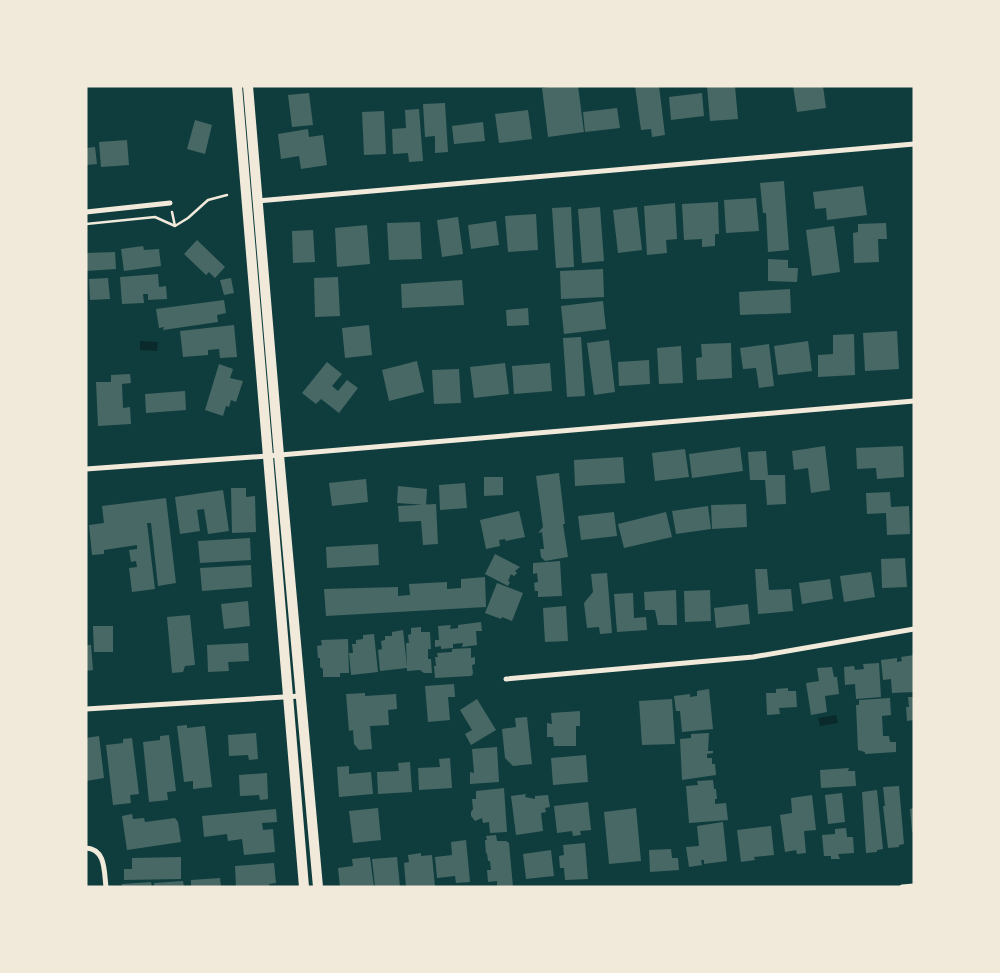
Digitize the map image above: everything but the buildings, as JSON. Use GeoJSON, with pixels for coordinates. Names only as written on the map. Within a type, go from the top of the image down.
{"type":"FeatureCollection","features":[{"type":"Feature","properties":{"kind":"main road"},"geometry":{"type":"LineString","coordinates":[[237,86],[245,202],[304,887]]}},
{"type":"Feature","properties":{"kind":"main road"},"geometry":{"type":"LineString","coordinates":[[248,86],[278,455],[292,586],[318,887]]}},
{"type":"Feature","properties":{"kind":"street"},"geometry":{"type":"LineString","coordinates":[[245,202],[914,144]]}},
{"type":"Feature","properties":{"kind":"street"},"geometry":{"type":"LineString","coordinates":[[86,212],[170,203]]}},
{"type":"Feature","properties":{"kind":"street"},"geometry":{"type":"LineString","coordinates":[[86,470],[914,401]]}},
{"type":"Feature","properties":{"kind":"street"},"geometry":{"type":"LineString","coordinates":[[506,679],[753,657],[914,629]]}},
{"type":"Feature","properties":{"kind":"street"},"geometry":{"type":"LineString","coordinates":[[86,709],[301,696]]}},
{"type":"Feature","properties":{"kind":"street"},"geometry":{"type":"LineString","coordinates":[[86,848],[95,850],[100,855],[106,887]]}},
{"type":"Feature","properties":{"kind":"street"},"geometry":{"type":"LineString","coordinates":[[902,887],[914,886]]}},
{"type":"Feature","properties":{"kind":"path"},"geometry":{"type":"LineString","coordinates":[[175,226],[188,218],[208,200],[227,195]]}},
{"type":"Feature","properties":{"kind":"path"},"geometry":{"type":"LineString","coordinates":[[170,203],[175,226]]}},
{"type":"Feature","properties":{"kind":"path"},"geometry":{"type":"LineString","coordinates":[[86,224],[155,217],[175,226]]}},
{"type":"Feature","properties":{"kind":"water"},"geometry":{"type":"Polygon","coordinates":[[[140,341],[158,342],[157,351],[140,350],[140,341]]]}},
{"type":"Feature","properties":{"kind":"water"},"geometry":{"type":"Polygon","coordinates":[[[836,715],[838,723],[820,726],[818,718],[836,715]]]}}]}
